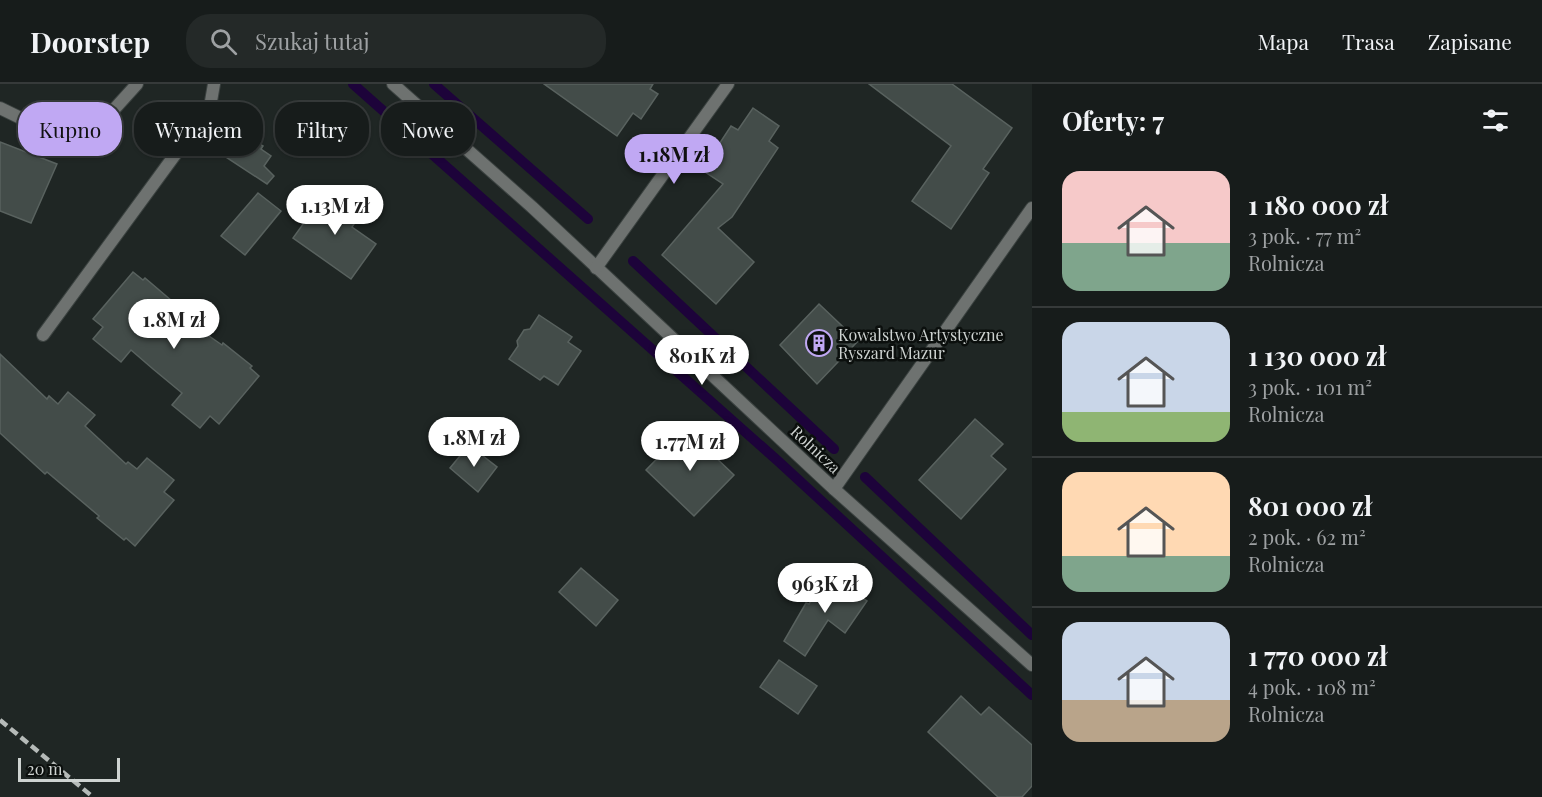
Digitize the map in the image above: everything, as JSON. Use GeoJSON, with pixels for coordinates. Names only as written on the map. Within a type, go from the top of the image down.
{"type":"FeatureCollection","features":[{"type":"Feature","properties":{"kind":"street"},"geometry":{"type":"LineString","coordinates":[[0,108],[80,147],[137,84]]}},
{"type":"Feature","properties":{"kind":"street"},"geometry":{"type":"LineString","coordinates":[[43,335],[210,108],[213,84]]}},
{"type":"Feature","properties":{"kind":"street","name":"Rolnicza"},"geometry":{"type":"LineString","coordinates":[[393,84],[532,207],[834,489],[1032,665]]}},
{"type":"Feature","properties":{"kind":"street"},"geometry":{"type":"LineString","coordinates":[[597,268],[728,84]]}},
{"type":"Feature","properties":{"kind":"street"},"geometry":{"type":"LineString","coordinates":[[834,489],[1032,208]]}},
{"type":"Feature","properties":{"kind":"building"},"geometry":{"type":"Polygon","coordinates":[[[544,84],[653,84],[650,89],[658,94],[641,119],[633,113],[617,136],[544,84]]]}},
{"type":"Feature","properties":{"kind":"building"},"geometry":{"type":"Polygon","coordinates":[[[869,84],[952,84],[1012,128],[983,169],[989,173],[951,229],[912,201],[951,146],[869,84]]]}},
{"type":"Feature","properties":{"kind":"building"},"geometry":{"type":"Polygon","coordinates":[[[753,108],[779,126],[769,141],[778,148],[732,217],[718,228],[754,262],[716,304],[662,255],[723,184],[702,170],[731,126],[738,130],[753,108]]]}},
{"type":"Feature","properties":{"kind":"building"},"geometry":{"type":"Polygon","coordinates":[[[0,142],[18,149],[18,156],[36,156],[57,164],[31,223],[0,211],[0,142]]]}},
{"type":"Feature","properties":{"kind":"building"},"geometry":{"type":"Polygon","coordinates":[[[263,150],[271,156],[264,166],[274,176],[267,184],[224,156],[263,156],[263,150]]]}},
{"type":"Feature","properties":{"kind":"building"},"geometry":{"type":"Polygon","coordinates":[[[327,191],[360,215],[352,227],[376,244],[351,279],[293,238],[327,191]]]}},
{"type":"Feature","properties":{"kind":"building"},"geometry":{"type":"Polygon","coordinates":[[[258,193],[281,211],[245,255],[221,236],[258,193]]]}},
{"type":"Feature","properties":{"kind":"building"},"geometry":{"type":"Polygon","coordinates":[[[133,272],[143,280],[145,278],[172,301],[170,303],[199,329],[222,345],[223,343],[252,366],[250,368],[259,376],[219,424],[210,416],[200,428],[172,405],[182,393],[131,350],[121,362],[93,339],[103,327],[93,319],[133,272]]]}},
{"type":"Feature","properties":{"kind":"building","name":"Kowalstwo Artystyczne Ryszard Mazur"},"geometry":{"type":"Polygon","coordinates":[[[819,304],[858,341],[817,384],[780,345],[819,304]]]}},
{"type":"Feature","properties":{"kind":"building"},"geometry":{"type":"Polygon","coordinates":[[[539,315],[572,337],[568,342],[581,351],[558,385],[544,376],[540,380],[509,359],[518,346],[517,341],[524,330],[530,329],[539,315]]]}},
{"type":"Feature","properties":{"kind":"building"},"geometry":{"type":"Polygon","coordinates":[[[0,354],[47,399],[49,396],[58,404],[68,392],[95,415],[85,426],[126,464],[128,462],[137,469],[147,458],[174,480],[164,492],[174,500],[135,546],[97,518],[99,516],[47,472],[45,474],[0,433],[0,354]]]}},
{"type":"Feature","properties":{"kind":"building"},"geometry":{"type":"Polygon","coordinates":[[[975,419],[1003,444],[991,456],[1006,469],[961,519],[919,480],[975,419]]]}},
{"type":"Feature","properties":{"kind":"building"},"geometry":{"type":"Polygon","coordinates":[[[686,429],[734,475],[694,516],[646,470],[686,429]]]}},
{"type":"Feature","properties":{"kind":"building"},"geometry":{"type":"Polygon","coordinates":[[[469,445],[497,467],[478,492],[450,468],[469,445]]]}},
{"type":"Feature","properties":{"kind":"building"},"geometry":{"type":"Polygon","coordinates":[[[581,568],[618,600],[596,626],[559,592],[581,568]]]}},
{"type":"Feature","properties":{"kind":"building"},"geometry":{"type":"Polygon","coordinates":[[[828,575],[867,601],[845,633],[828,620],[805,656],[784,641],[806,603],[809,604],[828,575]]]}},
{"type":"Feature","properties":{"kind":"building"},"geometry":{"type":"Polygon","coordinates":[[[779,660],[817,686],[798,714],[760,687],[779,660]]]}},
{"type":"Feature","properties":{"kind":"building"},"geometry":{"type":"Polygon","coordinates":[[[961,696],[981,715],[989,707],[1032,745],[1032,786],[1022,797],[998,797],[928,732],[961,696]]]}},
{"type":"Feature","properties":{"kind":"waterway"},"geometry":{"type":"LineString","coordinates":[[353,84],[778,461],[1032,695]]}},
{"type":"Feature","properties":{"kind":"waterway"},"geometry":{"type":"LineString","coordinates":[[434,84],[588,219]]}},
{"type":"Feature","properties":{"kind":"waterway"},"geometry":{"type":"LineString","coordinates":[[633,261],[834,449]]}},
{"type":"Feature","properties":{"kind":"waterway"},"geometry":{"type":"LineString","coordinates":[[865,477],[1032,635]]}},
{"type":"Feature","properties":{"kind":"railway"},"geometry":{"type":"LineString","coordinates":[[0,720],[93,797]]}},
{"type":"Feature","properties":{"kind":"place","name":"Kowalstwo Artystyczne Ryszard Mazur"},"geometry":{"type":"Point","coordinates":[819,343]}}]}
